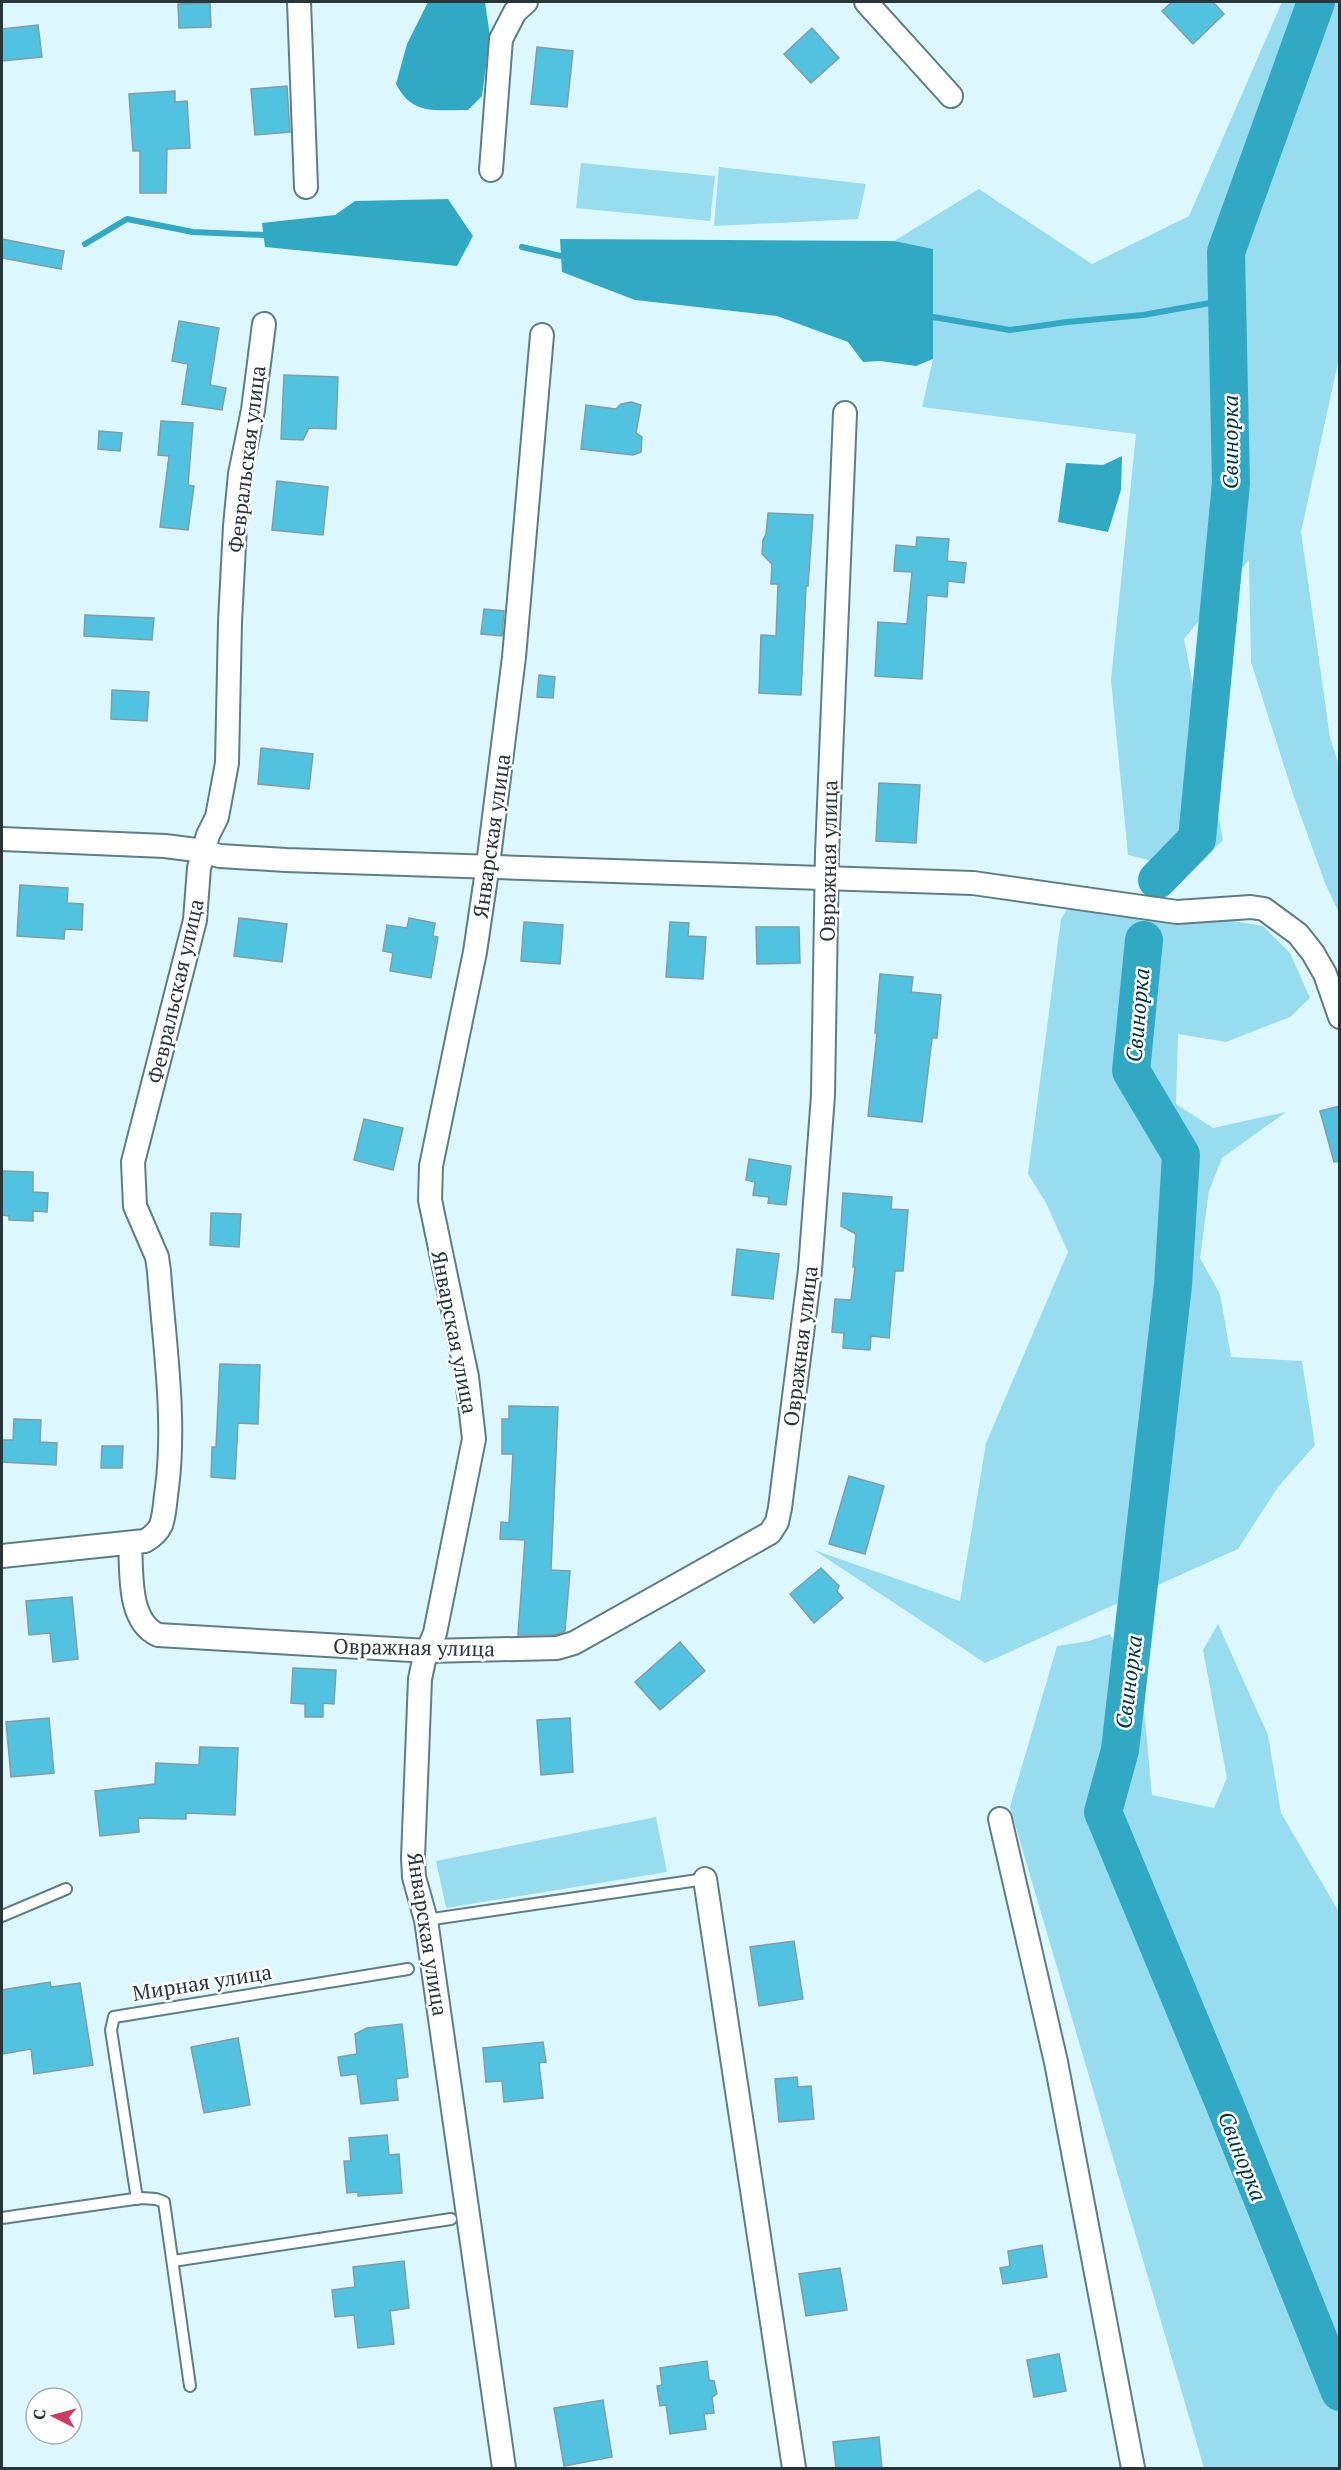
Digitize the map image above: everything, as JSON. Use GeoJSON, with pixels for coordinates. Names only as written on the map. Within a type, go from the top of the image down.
{"type":"FeatureCollection","features":[{"type":"Feature","properties":{"kind":"street"},"geometry":{"type":"LineString","coordinates":[[299,2],[306,187]]}},
{"type":"Feature","properties":{"kind":"street"},"geometry":{"type":"LineString","coordinates":[[491,170],[501,39],[515,12],[526,2]]}},
{"type":"Feature","properties":{"kind":"street"},"geometry":{"type":"LineString","coordinates":[[866,2],[951,96]]}},
{"type":"Feature","properties":{"kind":"street","name":"Февральская улица"},"geometry":{"type":"LineString","coordinates":[[137,1542],[152,1538],[164,1515],[168,1474],[169,1417],[157,1257],[135,1206],[133,1162],[195,920],[202,851],[217,817],[227,763],[235,526],[240,474],[264,324]]}},
{"type":"Feature","properties":{"kind":"street","name":"Январская улица"},"geometry":{"type":"LineString","coordinates":[[504,2469],[426,1920],[414,1877],[413,1858],[420,1679],[435,1632],[474,1439],[466,1377],[430,1200],[430,1166],[475,952],[488,867],[514,657],[542,335]]}},
{"type":"Feature","properties":{"kind":"street","name":"Овражная улица"},"geometry":{"type":"LineString","coordinates":[[137,1542],[136,1605],[143,1625],[148,1631],[158,1635],[428,1651],[557,1648],[574,1643],[751,1546],[770,1533],[777,1521],[811,1258],[824,1095],[827,880],[844,413]]}},
{"type":"Feature","properties":{"kind":"street"},"geometry":{"type":"LineString","coordinates":[[2,839],[165,846],[220,856],[286,860],[994,885],[1177,912],[1251,907],[1264,909],[1298,934],[1313,953],[1325,974],[1340,1017]]}},
{"type":"Feature","properties":{"kind":"street"},"geometry":{"type":"LineString","coordinates":[[2,1556],[137,1542]]}},
{"type":"Feature","properties":{"kind":"street"},"geometry":{"type":"LineString","coordinates":[[1000,1819],[1056,2062],[1133,2469]]}},
{"type":"Feature","properties":{"kind":"street"},"geometry":{"type":"LineString","coordinates":[[705,1879],[794,2469]]}},
{"type":"Feature","properties":{"kind":"lane"},"geometry":{"type":"LineString","coordinates":[[426,1920],[705,1879]]}},
{"type":"Feature","properties":{"kind":"lane"},"geometry":{"type":"LineString","coordinates":[[2,1916],[66,1889]]}},
{"type":"Feature","properties":{"kind":"lane","name":"Мирная улица"},"geometry":{"type":"LineString","coordinates":[[137,2199],[111,2030],[114,2017],[408,1970]]}},
{"type":"Feature","properties":{"kind":"lane"},"geometry":{"type":"LineString","coordinates":[[2,2218],[137,2199],[149,2198],[164,2202],[190,2386]]}},
{"type":"Feature","properties":{"kind":"lane"},"geometry":{"type":"LineString","coordinates":[[173,2261],[451,2219]]}},
{"type":"Feature","properties":{"kind":"shaded area"},"geometry":{"type":"Polygon","coordinates":[[[428,2],[485,2],[490,36],[482,96],[468,110],[426,109],[410,102],[396,84],[407,44],[428,2]]]}},
{"type":"Feature","properties":{"kind":"shaded area"},"geometry":{"type":"Polygon","coordinates":[[[1282,2],[1339,2],[1339,358],[1301,532],[1330,738],[1339,765],[1339,913],[1325,883],[1294,797],[1251,662],[1249,560],[1184,639],[1223,840],[1195,868],[1128,855],[1111,680],[1136,434],[922,407],[933,359],[933,290],[894,241],[979,189],[1092,264],[1189,216],[1282,2]]]}},
{"type":"Feature","properties":{"kind":"shaded area"},"geometry":{"type":"Polygon","coordinates":[[[581,163],[715,176],[710,221],[576,208],[581,163]]]}},
{"type":"Feature","properties":{"kind":"shaded area"},"geometry":{"type":"Polygon","coordinates":[[[719,167],[866,184],[858,219],[714,226],[719,167]]]}},
{"type":"Feature","properties":{"kind":"shaded area"},"geometry":{"type":"Polygon","coordinates":[[[448,199],[473,236],[457,266],[265,247],[262,223],[335,215],[355,201],[448,199]]]}},
{"type":"Feature","properties":{"kind":"shaded area"},"geometry":{"type":"Polygon","coordinates":[[[560,239],[894,241],[933,249],[933,359],[916,366],[880,361],[863,362],[848,342],[777,316],[635,300],[562,272],[560,239]]]}},
{"type":"Feature","properties":{"kind":"shaded area"},"geometry":{"type":"Polygon","coordinates":[[[1122,456],[1121,490],[1108,532],[1058,522],[1066,463],[1103,465],[1122,456]]]}},
{"type":"Feature","properties":{"kind":"shaded area"},"geometry":{"type":"Polygon","coordinates":[[[1067,909],[1227,920],[1263,926],[1290,953],[1310,998],[1290,1017],[1226,1042],[1178,1034],[1176,1104],[1213,1128],[1286,1112],[1222,1158],[1209,1191],[1200,1258],[1220,1294],[1231,1357],[1302,1361],[1315,1445],[1278,1487],[1238,1549],[985,1663],[814,1550],[960,1601],[986,1443],[1068,1252],[1046,1203],[1028,1174],[1061,919],[1067,909]]]}},
{"type":"Feature","properties":{"kind":"shaded area"},"geometry":{"type":"Polygon","coordinates":[[[1218,1624],[1268,1735],[1281,1813],[1339,1912],[1339,2468],[1204,2468],[1010,1807],[1057,1646],[1089,1641],[1110,1634],[1143,1698],[1152,1795],[1214,1808],[1227,1778],[1203,1650],[1218,1624]]]}},
{"type":"Feature","properties":{"kind":"shaded area"},"geometry":{"type":"Polygon","coordinates":[[[656,1817],[667,1872],[446,1908],[436,1861],[656,1817]]]}},
{"type":"Feature","properties":{"kind":"building"},"geometry":{"type":"Polygon","coordinates":[[[1172,2],[1213,2],[1224,14],[1193,44],[1162,11],[1172,2]]]}},
{"type":"Feature","properties":{"kind":"building"},"geometry":{"type":"Polygon","coordinates":[[[210,3],[211,27],[179,28],[178,4],[210,3]]]}},
{"type":"Feature","properties":{"kind":"building"},"geometry":{"type":"Polygon","coordinates":[[[38,25],[42,57],[2,61],[2,29],[38,25]]]}},
{"type":"Feature","properties":{"kind":"building"},"geometry":{"type":"Polygon","coordinates":[[[812,28],[839,58],[811,83],[784,54],[812,28]]]}},
{"type":"Feature","properties":{"kind":"building"},"geometry":{"type":"Polygon","coordinates":[[[537,47],[573,51],[567,107],[531,104],[537,47]]]}},
{"type":"Feature","properties":{"kind":"building"},"geometry":{"type":"Polygon","coordinates":[[[287,86],[290,132],[255,135],[251,89],[287,86]]]}},
{"type":"Feature","properties":{"kind":"building"},"geometry":{"type":"Polygon","coordinates":[[[175,91],[175,102],[187,101],[190,148],[167,149],[166,193],[140,193],[140,151],[133,151],[129,94],[175,91]]]}},
{"type":"Feature","properties":{"kind":"building"},"geometry":{"type":"Polygon","coordinates":[[[2,239],[64,251],[61,269],[2,258],[2,239]]]}},
{"type":"Feature","properties":{"kind":"building"},"geometry":{"type":"Polygon","coordinates":[[[179,321],[219,328],[210,385],[226,388],[222,410],[182,404],[188,364],[172,361],[179,321]]]}},
{"type":"Feature","properties":{"kind":"building"},"geometry":{"type":"Polygon","coordinates":[[[284,375],[338,377],[336,429],[309,428],[303,440],[281,439],[284,375]]]}},
{"type":"Feature","properties":{"kind":"building"},"geometry":{"type":"Polygon","coordinates":[[[631,402],[641,405],[636,433],[642,437],[641,452],[633,455],[581,449],[586,405],[616,409],[621,404],[631,402]]]}},
{"type":"Feature","properties":{"kind":"building"},"geometry":{"type":"Polygon","coordinates":[[[161,421],[193,423],[188,485],[194,486],[188,530],[160,527],[169,456],[158,455],[161,421]]]}},
{"type":"Feature","properties":{"kind":"building"},"geometry":{"type":"Polygon","coordinates":[[[99,431],[122,433],[120,451],[98,449],[99,431]]]}},
{"type":"Feature","properties":{"kind":"building"},"geometry":{"type":"Polygon","coordinates":[[[277,481],[328,487],[323,535],[272,530],[277,481]]]}},
{"type":"Feature","properties":{"kind":"building"},"geometry":{"type":"Polygon","coordinates":[[[768,513],[813,515],[808,586],[806,586],[801,695],[759,693],[761,635],[776,636],[778,584],[771,584],[772,564],[762,554],[768,513]]]}},
{"type":"Feature","properties":{"kind":"building"},"geometry":{"type":"Polygon","coordinates":[[[917,537],[949,539],[947,561],[966,563],[964,583],[948,581],[947,597],[927,595],[922,679],[875,676],[878,622],[907,624],[912,572],[894,571],[896,545],[916,547],[917,537]]]}},
{"type":"Feature","properties":{"kind":"building"},"geometry":{"type":"Polygon","coordinates":[[[484,609],[504,611],[502,636],[481,634],[484,609]]]}},
{"type":"Feature","properties":{"kind":"building"},"geometry":{"type":"Polygon","coordinates":[[[85,615],[154,618],[152,640],[84,636],[85,615]]]}},
{"type":"Feature","properties":{"kind":"building"},"geometry":{"type":"Polygon","coordinates":[[[539,675],[555,677],[553,698],[537,697],[539,675]]]}},
{"type":"Feature","properties":{"kind":"building"},"geometry":{"type":"Polygon","coordinates":[[[112,690],[149,692],[147,721],[111,719],[112,690]]]}},
{"type":"Feature","properties":{"kind":"building"},"geometry":{"type":"Polygon","coordinates":[[[261,748],[313,754],[309,789],[258,784],[261,748]]]}},
{"type":"Feature","properties":{"kind":"building"},"geometry":{"type":"Polygon","coordinates":[[[879,783],[920,785],[916,843],[876,841],[879,783]]]}},
{"type":"Feature","properties":{"kind":"building"},"geometry":{"type":"Polygon","coordinates":[[[20,885],[68,888],[67,903],[83,904],[82,930],[65,929],[64,939],[17,936],[20,885]]]}},
{"type":"Feature","properties":{"kind":"building"},"geometry":{"type":"Polygon","coordinates":[[[239,918],[287,924],[282,962],[234,956],[239,918]]]}},
{"type":"Feature","properties":{"kind":"building"},"geometry":{"type":"Polygon","coordinates":[[[409,918],[435,923],[433,936],[438,937],[431,978],[390,971],[393,953],[383,951],[387,925],[407,928],[409,918]]]}},
{"type":"Feature","properties":{"kind":"building"},"geometry":{"type":"Polygon","coordinates":[[[524,922],[563,925],[560,964],[521,961],[524,922]]]}},
{"type":"Feature","properties":{"kind":"building"},"geometry":{"type":"Polygon","coordinates":[[[670,922],[689,923],[688,936],[706,937],[703,979],[666,977],[670,922]]]}},
{"type":"Feature","properties":{"kind":"building"},"geometry":{"type":"Polygon","coordinates":[[[756,927],[799,927],[800,963],[757,964],[756,927]]]}},
{"type":"Feature","properties":{"kind":"building"},"geometry":{"type":"Polygon","coordinates":[[[880,974],[913,977],[911,992],[941,995],[937,1038],[932,1038],[922,1122],[868,1116],[877,1033],[875,1033],[880,974]]]}},
{"type":"Feature","properties":{"kind":"building"},"geometry":{"type":"Polygon","coordinates":[[[1340,1106],[1340,1161],[1334,1162],[1320,1111],[1340,1106]]]}},
{"type":"Feature","properties":{"kind":"building"},"geometry":{"type":"Polygon","coordinates":[[[364,1119],[403,1128],[393,1170],[354,1160],[364,1119]]]}},
{"type":"Feature","properties":{"kind":"building"},"geometry":{"type":"Polygon","coordinates":[[[749,1159],[791,1166],[786,1205],[768,1203],[769,1197],[753,1195],[755,1182],[746,1180],[749,1159]]]}},
{"type":"Feature","properties":{"kind":"building"},"geometry":{"type":"Polygon","coordinates":[[[2,1171],[33,1172],[33,1192],[48,1193],[47,1212],[33,1211],[33,1221],[9,1220],[9,1216],[2,1215],[2,1171]]]}},
{"type":"Feature","properties":{"kind":"building"},"geometry":{"type":"Polygon","coordinates":[[[843,1193],[892,1197],[891,1209],[908,1210],[903,1271],[895,1271],[889,1338],[871,1336],[870,1350],[843,1348],[844,1333],[832,1332],[835,1299],[851,1300],[855,1267],[853,1267],[856,1234],[841,1226],[843,1193]]]}},
{"type":"Feature","properties":{"kind":"building"},"geometry":{"type":"Polygon","coordinates":[[[211,1213],[241,1214],[239,1247],[210,1245],[211,1213]]]}},
{"type":"Feature","properties":{"kind":"building"},"geometry":{"type":"Polygon","coordinates":[[[737,1249],[779,1254],[773,1299],[732,1295],[737,1249]]]}},
{"type":"Feature","properties":{"kind":"building"},"geometry":{"type":"Polygon","coordinates":[[[220,1364],[260,1365],[258,1424],[238,1423],[235,1479],[211,1477],[212,1447],[216,1447],[220,1364]]]}},
{"type":"Feature","properties":{"kind":"building"},"geometry":{"type":"Polygon","coordinates":[[[509,1406],[558,1407],[551,1570],[570,1571],[565,1631],[555,1635],[518,1635],[525,1540],[500,1539],[501,1522],[509,1523],[513,1454],[502,1454],[502,1419],[509,1419],[509,1406]]]}},
{"type":"Feature","properties":{"kind":"building"},"geometry":{"type":"Polygon","coordinates":[[[14,1419],[41,1420],[40,1442],[57,1443],[56,1465],[2,1462],[2,1440],[13,1440],[14,1419]]]}},
{"type":"Feature","properties":{"kind":"building"},"geometry":{"type":"Polygon","coordinates":[[[102,1446],[123,1446],[122,1468],[101,1468],[102,1446]]]}},
{"type":"Feature","properties":{"kind":"building"},"geometry":{"type":"Polygon","coordinates":[[[849,1476],[884,1486],[865,1554],[829,1544],[849,1476]]]}},
{"type":"Feature","properties":{"kind":"building"},"geometry":{"type":"Polygon","coordinates":[[[821,1568],[839,1586],[837,1591],[843,1598],[814,1623],[790,1594],[821,1568]]]}},
{"type":"Feature","properties":{"kind":"building"},"geometry":{"type":"Polygon","coordinates":[[[72,1597],[78,1659],[53,1662],[50,1633],[29,1635],[26,1601],[72,1597]]]}},
{"type":"Feature","properties":{"kind":"building"},"geometry":{"type":"Polygon","coordinates":[[[680,1642],[705,1671],[660,1710],[635,1682],[680,1642]]]}},
{"type":"Feature","properties":{"kind":"building"},"geometry":{"type":"Polygon","coordinates":[[[293,1668],[336,1670],[334,1704],[323,1703],[323,1717],[305,1717],[305,1704],[291,1703],[293,1668]]]}},
{"type":"Feature","properties":{"kind":"building"},"geometry":{"type":"Polygon","coordinates":[[[49,1718],[54,1773],[11,1777],[6,1722],[49,1718]]]}},
{"type":"Feature","properties":{"kind":"building"},"geometry":{"type":"Polygon","coordinates":[[[570,1718],[573,1772],[541,1775],[537,1720],[570,1718]]]}},
{"type":"Feature","properties":{"kind":"building"},"geometry":{"type":"Polygon","coordinates":[[[200,1747],[238,1748],[235,1815],[186,1813],[186,1819],[138,1818],[139,1832],[100,1836],[95,1791],[155,1784],[156,1763],[199,1765],[200,1747]]]}},
{"type":"Feature","properties":{"kind":"building"},"geometry":{"type":"Polygon","coordinates":[[[794,1941],[803,1999],[759,2006],[750,1947],[794,1941]]]}},
{"type":"Feature","properties":{"kind":"building"},"geometry":{"type":"Polygon","coordinates":[[[50,1982],[51,1987],[80,1983],[93,2065],[34,2074],[31,2049],[2,2054],[2,1990],[50,1982]]]}},
{"type":"Feature","properties":{"kind":"building"},"geometry":{"type":"Polygon","coordinates":[[[402,2024],[408,2077],[396,2079],[398,2100],[361,2104],[357,2074],[341,2076],[338,2057],[357,2054],[355,2034],[367,2028],[402,2024]]]}},
{"type":"Feature","properties":{"kind":"building"},"geometry":{"type":"Polygon","coordinates":[[[238,2038],[250,2105],[204,2113],[191,2047],[238,2038]]]}},
{"type":"Feature","properties":{"kind":"building"},"geometry":{"type":"Polygon","coordinates":[[[543,2042],[546,2062],[539,2063],[543,2098],[504,2102],[502,2081],[486,2082],[483,2048],[543,2042]]]}},
{"type":"Feature","properties":{"kind":"building"},"geometry":{"type":"Polygon","coordinates":[[[797,2077],[798,2087],[811,2086],[814,2119],[779,2122],[775,2079],[797,2077]]]}},
{"type":"Feature","properties":{"kind":"building"},"geometry":{"type":"Polygon","coordinates":[[[387,2135],[389,2155],[399,2154],[402,2193],[358,2196],[358,2192],[347,2193],[344,2161],[351,2161],[349,2138],[387,2135]]]}},
{"type":"Feature","properties":{"kind":"building"},"geometry":{"type":"Polygon","coordinates":[[[1042,2245],[1047,2277],[1003,2284],[1000,2268],[1010,2266],[1008,2251],[1042,2245]]]}},
{"type":"Feature","properties":{"kind":"building"},"geometry":{"type":"Polygon","coordinates":[[[404,2261],[409,2308],[390,2311],[394,2344],[358,2348],[354,2315],[335,2317],[332,2290],[355,2287],[353,2267],[404,2261]]]}},
{"type":"Feature","properties":{"kind":"building"},"geometry":{"type":"Polygon","coordinates":[[[840,2268],[847,2310],[806,2316],[799,2274],[840,2268]]]}},
{"type":"Feature","properties":{"kind":"building"},"geometry":{"type":"Polygon","coordinates":[[[1059,2354],[1066,2391],[1034,2397],[1027,2360],[1059,2354]]]}},
{"type":"Feature","properties":{"kind":"building"},"geometry":{"type":"Polygon","coordinates":[[[707,2361],[709,2380],[714,2381],[717,2394],[712,2397],[714,2413],[704,2414],[706,2429],[670,2434],[666,2405],[660,2406],[657,2386],[662,2385],[660,2368],[707,2361]]]}},
{"type":"Feature","properties":{"kind":"building"},"geometry":{"type":"Polygon","coordinates":[[[603,2400],[612,2457],[564,2466],[554,2408],[603,2400]]]}},
{"type":"Feature","properties":{"kind":"building"},"geometry":{"type":"Polygon","coordinates":[[[879,2437],[882,2469],[836,2469],[833,2442],[879,2437]]]}},
{"type":"Feature","properties":{"kind":"waterway","name":"Свинорка"},"geometry":{"type":"LineString","coordinates":[[1157,880],[1197,839],[1231,483],[1226,252],[1316,2]]}},
{"type":"Feature","properties":{"kind":"waterway"},"geometry":{"type":"LineString","coordinates":[[85,244],[127,219],[193,232],[264,235]]}},
{"type":"Feature","properties":{"kind":"waterway"},"geometry":{"type":"LineString","coordinates":[[522,247],[561,256]]}},
{"type":"Feature","properties":{"kind":"waterway"},"geometry":{"type":"LineString","coordinates":[[933,317],[1010,330],[1143,315],[1227,300]]}},
{"type":"Feature","properties":{"kind":"waterway","name":"Свинорка"},"geometry":{"type":"LineString","coordinates":[[1144,940],[1131,1071],[1181,1155],[1173,1285],[1120,1750],[1103,1812],[1224,2103],[1340,2392]]}}]}
